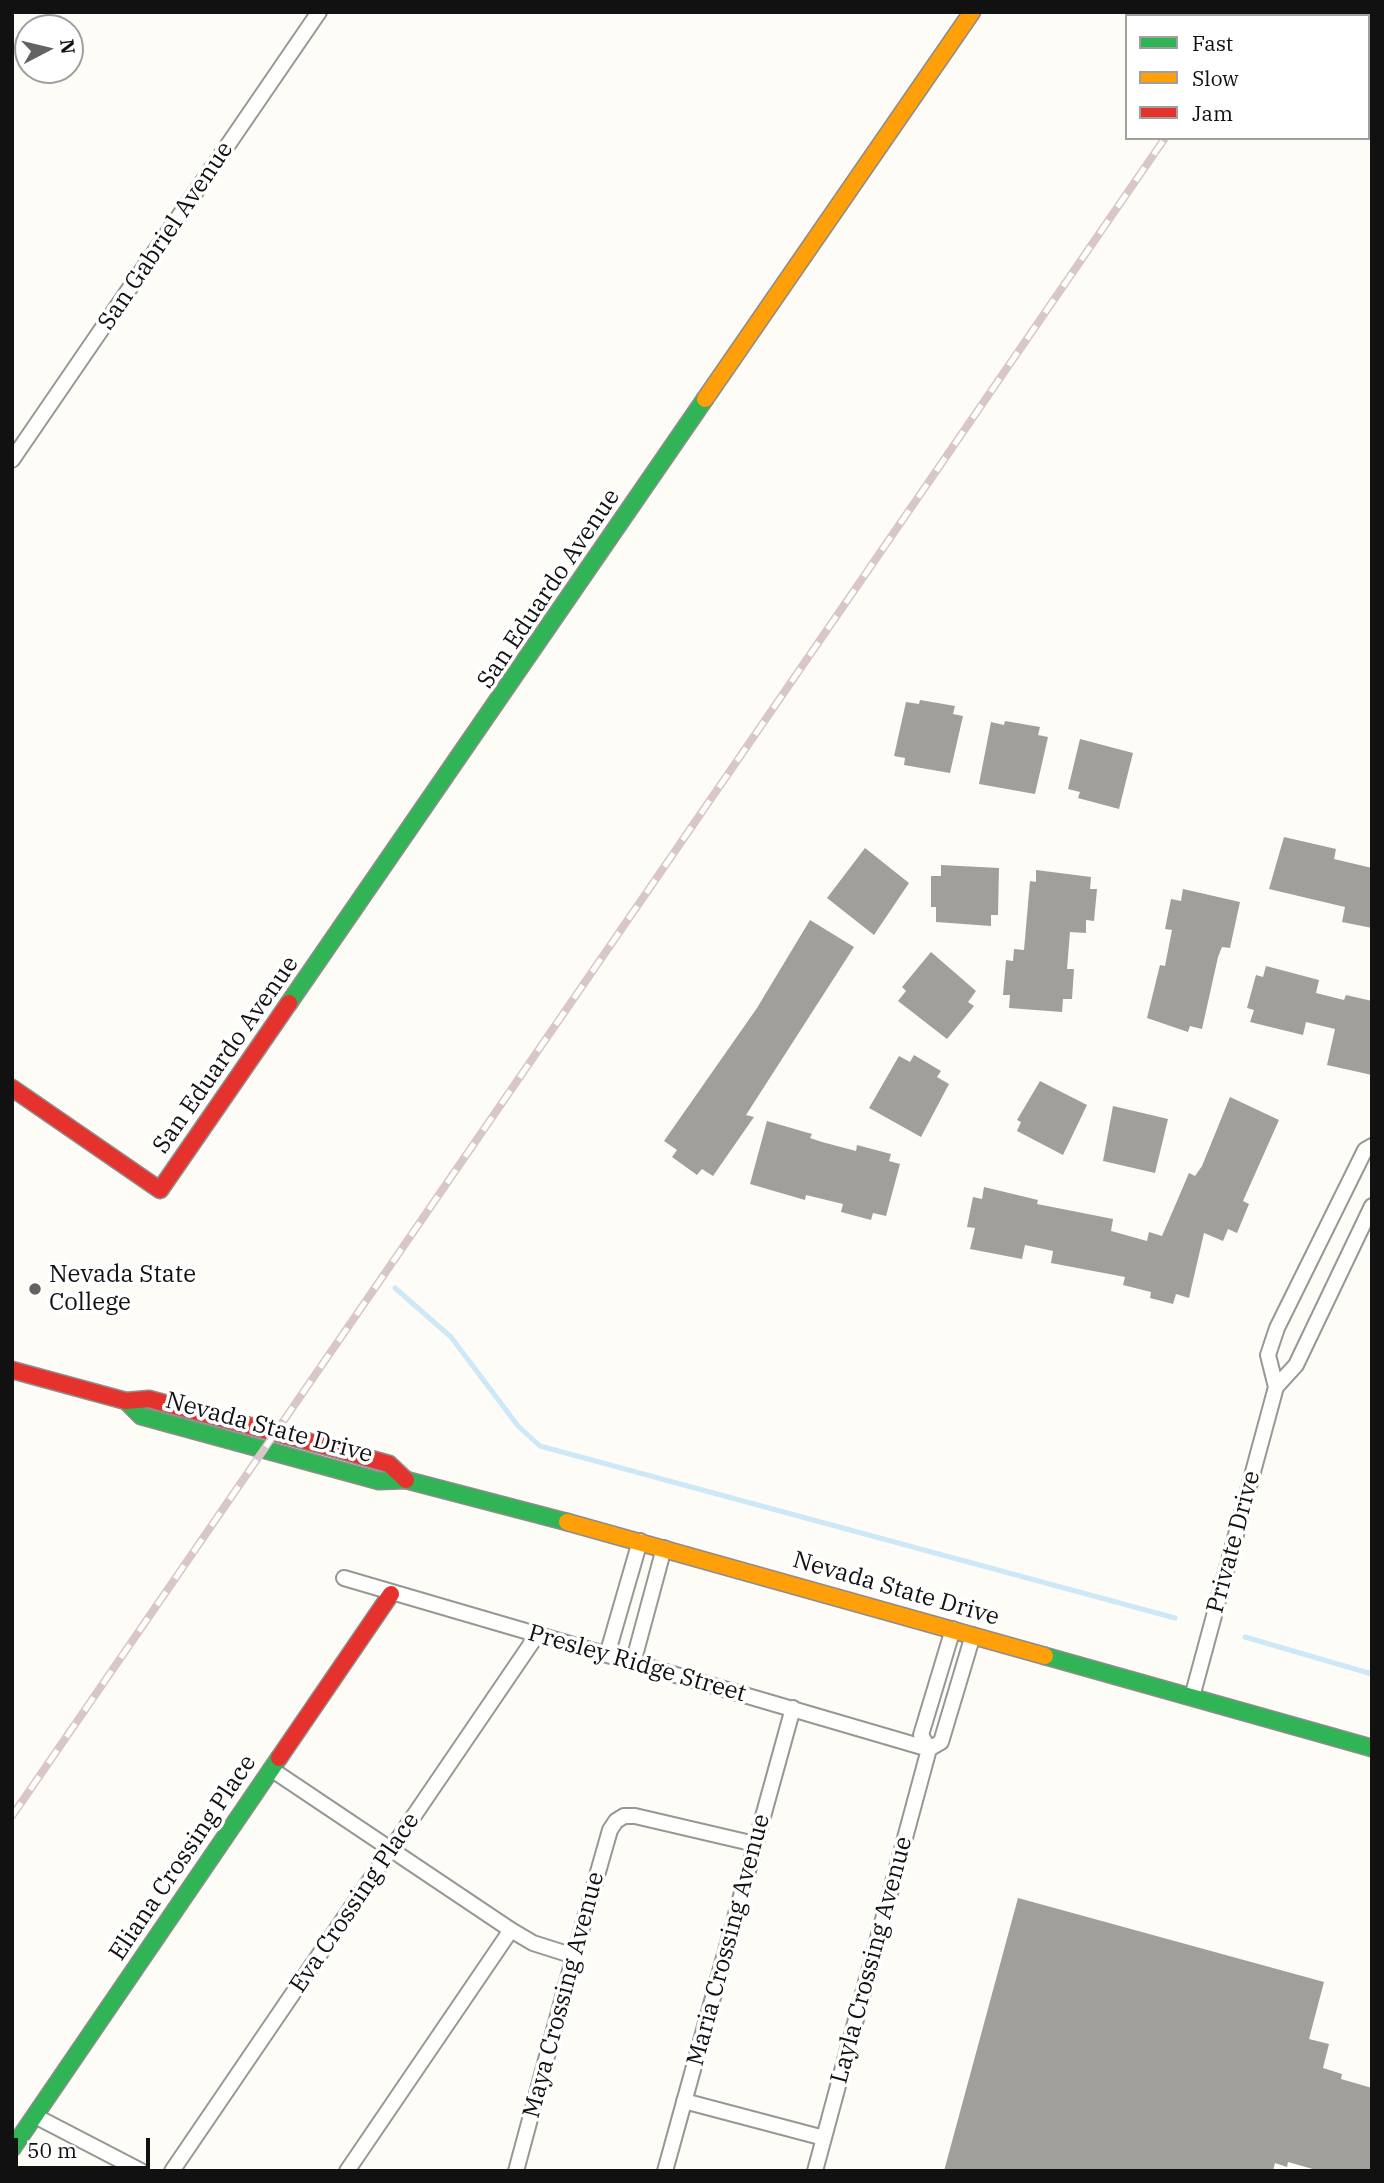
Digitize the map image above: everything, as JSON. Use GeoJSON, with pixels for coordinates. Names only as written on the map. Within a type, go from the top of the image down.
{"type":"FeatureCollection","features":[{"type":"Feature","properties":{"kind":"street","name":"San Gabriel Avenue"},"geometry":{"type":"LineString","coordinates":[[12,460],[319,12]]}},
{"type":"Feature","properties":{"kind":"street","name":"San Eduardo Avenue"},"geometry":{"type":"LineString","coordinates":[[12,1088],[160,1190],[972,12]]}},
{"type":"Feature","properties":{"kind":"street","name":"Private Drive"},"geometry":{"type":"LineString","coordinates":[[1276,1387],[1268,1355],[1277,1328],[1365,1150],[1372,1146]]}},
{"type":"Feature","properties":{"kind":"street","name":"Private Drive"},"geometry":{"type":"LineString","coordinates":[[1192,1697],[1276,1387],[1296,1364],[1372,1206]]}},
{"type":"Feature","properties":{"kind":"street","name":"Nevada State Drive"},"geometry":{"type":"LineString","coordinates":[[12,1370],[126,1401],[141,1416],[379,1481],[406,1480],[640,1541],[1372,1748]]}},
{"type":"Feature","properties":{"kind":"street"},"geometry":{"type":"LineString","coordinates":[[607,1655],[640,1541]]}},
{"type":"Feature","properties":{"kind":"street"},"geometry":{"type":"LineString","coordinates":[[634,1663],[664,1548]]}},
{"type":"Feature","properties":{"kind":"street","name":"Presley Ridge Street"},"geometry":{"type":"LineString","coordinates":[[344,1578],[391,1594],[929,1749]]}},
{"type":"Feature","properties":{"kind":"street","name":"Eliana Crossing Place"},"geometry":{"type":"LineString","coordinates":[[12,2149],[391,1594]]}},
{"type":"Feature","properties":{"kind":"street","name":"Layla Crossing Avenue"},"geometry":{"type":"LineString","coordinates":[[929,1749],[921,1735],[953,1629]]}},
{"type":"Feature","properties":{"kind":"street","name":"Layla Crossing Avenue"},"geometry":{"type":"LineString","coordinates":[[815,2171],[929,1749],[941,1741],[973,1634]]}},
{"type":"Feature","properties":{"kind":"street","name":"Eva Crossing Place"},"geometry":{"type":"LineString","coordinates":[[172,2171],[537,1635]]}},
{"type":"Feature","properties":{"kind":"street","name":"Maria Crossing Avenue"},"geometry":{"type":"LineString","coordinates":[[665,2171],[793,1708]]}},
{"type":"Feature","properties":{"kind":"street"},"geometry":{"type":"LineString","coordinates":[[271,1769],[511,1930],[533,1943],[574,1956]]}},
{"type":"Feature","properties":{"kind":"street","name":"Maya Crossing Avenue"},"geometry":{"type":"LineString","coordinates":[[516,2171],[574,1956],[610,1830],[615,1821],[624,1816],[635,1816],[755,1844]]}},
{"type":"Feature","properties":{"kind":"street"},"geometry":{"type":"LineString","coordinates":[[347,2171],[511,1930]]}},
{"type":"Feature","properties":{"kind":"street"},"geometry":{"type":"LineString","coordinates":[[684,2101],[824,2138]]}},
{"type":"Feature","properties":{"kind":"street"},"geometry":{"type":"LineString","coordinates":[[35,2116],[141,2171]]}},
{"type":"Feature","properties":{"kind":"building"},"geometry":{"type":"Polygon","coordinates":[[[920,700],[955,706],[953,714],[963,716],[950,773],[904,765],[905,758],[894,756],[906,702],[919,704],[920,700]]]}},
{"type":"Feature","properties":{"kind":"building"},"geometry":{"type":"Polygon","coordinates":[[[1005,721],[1040,727],[1038,735],[1048,737],[1035,794],[979,784],[991,722],[1004,725],[1005,721]]]}},
{"type":"Feature","properties":{"kind":"building"},"geometry":{"type":"Polygon","coordinates":[[[1080,739],[1133,753],[1119,809],[1078,798],[1080,792],[1068,789],[1080,739]]]}},
{"type":"Feature","properties":{"kind":"building"},"geometry":{"type":"Polygon","coordinates":[[[1284,837],[1336,849],[1334,859],[1372,868],[1372,928],[1342,922],[1345,907],[1269,889],[1284,837]]]}},
{"type":"Feature","properties":{"kind":"building"},"geometry":{"type":"Polygon","coordinates":[[[865,848],[909,883],[874,935],[827,898],[865,848]]]}},
{"type":"Feature","properties":{"kind":"building"},"geometry":{"type":"Polygon","coordinates":[[[941,865],[999,868],[998,915],[991,915],[991,926],[936,922],[936,907],[931,907],[931,876],[941,876],[941,865]]]}},
{"type":"Feature","properties":{"kind":"building"},"geometry":{"type":"Polygon","coordinates":[[[1036,870],[1091,877],[1090,889],[1097,889],[1094,921],[1086,920],[1086,933],[1070,932],[1067,969],[1074,969],[1072,999],[1063,999],[1062,1012],[1009,1008],[1010,995],[1003,995],[1006,960],[1013,961],[1014,949],[1024,950],[1030,881],[1036,882],[1036,870]]]}},
{"type":"Feature","properties":{"kind":"building"},"geometry":{"type":"Polygon","coordinates":[[[1183,889],[1240,902],[1230,948],[1222,947],[1218,957],[1202,1029],[1190,1026],[1188,1032],[1147,1018],[1160,965],[1165,966],[1172,930],[1165,929],[1171,899],[1181,901],[1183,889]]]}},
{"type":"Feature","properties":{"kind":"building"},"geometry":{"type":"Polygon","coordinates":[[[810,920],[854,947],[746,1115],[754,1117],[713,1176],[702,1169],[697,1175],[672,1157],[677,1150],[664,1141],[757,1008],[810,920]]]}},
{"type":"Feature","properties":{"kind":"building"},"geometry":{"type":"Polygon","coordinates":[[[931,952],[976,991],[968,1002],[974,1006],[947,1039],[898,1001],[906,991],[902,987],[931,952]]]}},
{"type":"Feature","properties":{"kind":"building"},"geometry":{"type":"Polygon","coordinates":[[[1266,966],[1319,980],[1316,993],[1344,1000],[1346,995],[1372,1001],[1372,1075],[1327,1065],[1335,1029],[1306,1022],[1303,1035],[1250,1022],[1254,1010],[1247,1008],[1256,975],[1263,977],[1266,966]]]}},
{"type":"Feature","properties":{"kind":"building"},"geometry":{"type":"Polygon","coordinates":[[[914,1055],[941,1071],[937,1077],[949,1084],[921,1137],[869,1108],[899,1056],[910,1062],[914,1055]]]}},
{"type":"Feature","properties":{"kind":"building"},"geometry":{"type":"Polygon","coordinates":[[[1040,1081],[1087,1105],[1063,1155],[1017,1131],[1021,1122],[1017,1120],[1040,1081]]]}},
{"type":"Feature","properties":{"kind":"building"},"geometry":{"type":"Polygon","coordinates":[[[1230,1097],[1279,1120],[1243,1201],[1249,1204],[1237,1233],[1228,1229],[1223,1241],[1204,1233],[1189,1298],[1176,1294],[1173,1304],[1150,1298],[1151,1292],[1123,1285],[1125,1277],[1051,1263],[1053,1251],[1025,1245],[1022,1259],[970,1249],[975,1228],[967,1227],[973,1197],[982,1199],[984,1187],[1038,1200],[1037,1204],[1113,1219],[1111,1231],[1147,1241],[1149,1232],[1162,1236],[1189,1173],[1195,1176],[1202,1166],[1230,1097]]]}},
{"type":"Feature","properties":{"kind":"building"},"geometry":{"type":"Polygon","coordinates":[[[1113,1106],[1168,1119],[1155,1173],[1103,1161],[1113,1106]]]}},
{"type":"Feature","properties":{"kind":"building"},"geometry":{"type":"Polygon","coordinates":[[[767,1121],[812,1134],[810,1138],[822,1142],[856,1151],[857,1145],[891,1154],[889,1161],[900,1164],[886,1216],[873,1213],[871,1220],[841,1212],[843,1204],[806,1195],[805,1200],[750,1184],[767,1121]]]}},
{"type":"Feature","properties":{"kind":"building"},"geometry":{"type":"Polygon","coordinates":[[[1018,1898],[1324,1982],[1309,2039],[1329,2044],[1323,2068],[1342,2074],[1341,2079],[1372,2088],[1372,2171],[1320,2171],[1288,2162],[1287,2167],[1275,2163],[1273,2171],[944,2171],[1018,1898]]]}},
{"type":"Feature","properties":{"kind":"waterway"},"geometry":{"type":"LineString","coordinates":[[395,1288],[451,1337],[518,1426],[540,1446],[1175,1618]]}},
{"type":"Feature","properties":{"kind":"waterway"},"geometry":{"type":"LineString","coordinates":[[1245,1637],[1372,1674]]}},
{"type":"Feature","properties":{"kind":"railway"},"geometry":{"type":"LineString","coordinates":[[12,1816],[1164,140]]}},
{"type":"Feature","properties":{"kind":"traffic: fast"},"geometry":{"type":"LineString","coordinates":[[289,1003],[705,399]]}},
{"type":"Feature","properties":{"kind":"traffic: fast"},"geometry":{"type":"LineString","coordinates":[[126,1401],[141,1416],[379,1481],[406,1480],[567,1522]]}},
{"type":"Feature","properties":{"kind":"traffic: fast"},"geometry":{"type":"LineString","coordinates":[[1045,1656],[1372,1748]]}},
{"type":"Feature","properties":{"kind":"traffic: fast"},"geometry":{"type":"LineString","coordinates":[[12,2149],[279,1758]]}},
{"type":"Feature","properties":{"kind":"traffic: slow"},"geometry":{"type":"LineString","coordinates":[[705,399],[972,12]]}},
{"type":"Feature","properties":{"kind":"traffic: slow"},"geometry":{"type":"LineString","coordinates":[[567,1522],[1045,1656]]}},
{"type":"Feature","properties":{"kind":"traffic: jam"},"geometry":{"type":"LineString","coordinates":[[12,1088],[160,1190],[289,1003]]}},
{"type":"Feature","properties":{"kind":"traffic: jam"},"geometry":{"type":"LineString","coordinates":[[12,1370],[126,1401],[149,1399],[332,1448],[389,1464],[406,1480]]}},
{"type":"Feature","properties":{"kind":"traffic: jam"},"geometry":{"type":"LineString","coordinates":[[279,1758],[391,1594]]}},
{"type":"Feature","properties":{"kind":"place","name":"Nevada State College"},"geometry":{"type":"Point","coordinates":[35,1289]}}]}
